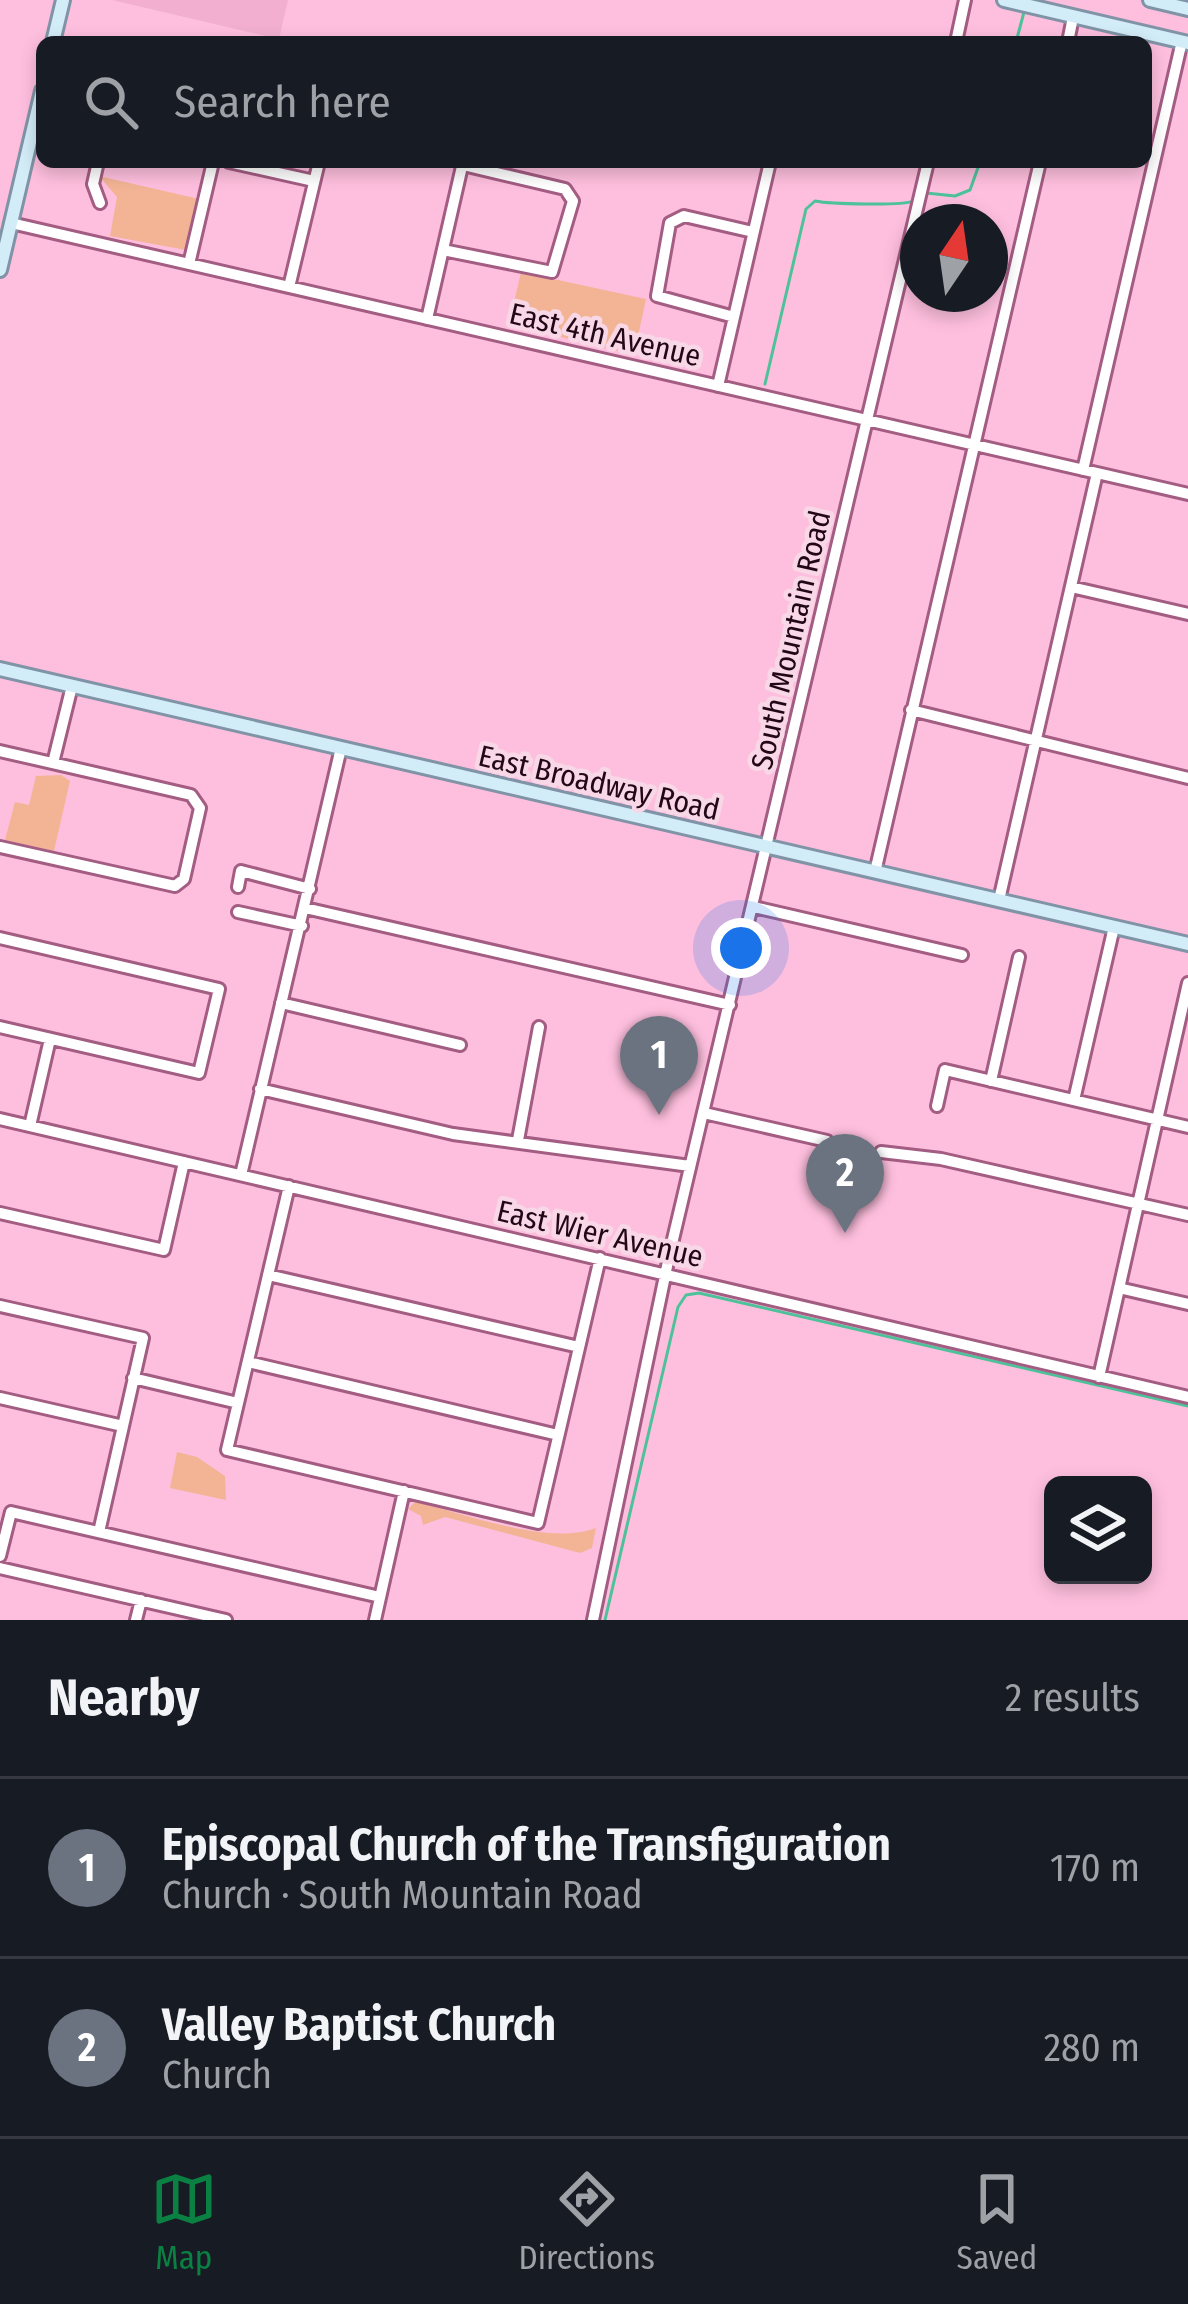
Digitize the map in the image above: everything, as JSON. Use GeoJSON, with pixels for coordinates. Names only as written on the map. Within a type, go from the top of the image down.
{"type":"FeatureCollection","features":[{"type":"Feature","properties":{"kind":"main road"},"geometry":{"type":"LineString","coordinates":[[54,36],[63,0]]}},
{"type":"Feature","properties":{"kind":"main road"},"geometry":{"type":"LineString","coordinates":[[1004,0],[1185,42]]}},
{"type":"Feature","properties":{"kind":"main road"},"geometry":{"type":"LineString","coordinates":[[1150,0],[1188,9]]}},
{"type":"Feature","properties":{"kind":"main road"},"geometry":{"type":"LineString","coordinates":[[0,270],[36,117]]}},
{"type":"Feature","properties":{"kind":"main road","name":"East Broadway Road"},"geometry":{"type":"LineString","coordinates":[[0,669],[1188,944]]}},
{"type":"Feature","properties":{"kind":"street"},"geometry":{"type":"LineString","coordinates":[[957,36],[965,0]]}},
{"type":"Feature","properties":{"kind":"street"},"geometry":{"type":"LineString","coordinates":[[1069,36],[1073,17]]}},
{"type":"Feature","properties":{"kind":"street"},"geometry":{"type":"LineString","coordinates":[[1083,470],[1185,42]]}},
{"type":"Feature","properties":{"kind":"street"},"geometry":{"type":"LineString","coordinates":[[97,168],[93,184],[100,203]]}},
{"type":"Feature","properties":{"kind":"street"},"geometry":{"type":"LineString","coordinates":[[189,264],[211,168]]}},
{"type":"Feature","properties":{"kind":"street"},"geometry":{"type":"LineString","coordinates":[[254,168],[314,182]]}},
{"type":"Feature","properties":{"kind":"street"},"geometry":{"type":"LineString","coordinates":[[289,287],[318,168]]}},
{"type":"Feature","properties":{"kind":"street"},"geometry":{"type":"LineString","coordinates":[[428,319],[462,168]]}},
{"type":"Feature","properties":{"kind":"street"},"geometry":{"type":"LineString","coordinates":[[443,250],[552,272],[571,194],[477,168]]}},
{"type":"Feature","properties":{"kind":"street"},"geometry":{"type":"LineString","coordinates":[[718,386],[769,168]]}},
{"type":"Feature","properties":{"kind":"street","name":"South Mountain Road"},"geometry":{"type":"LineString","coordinates":[[593,1620],[690,1166],[927,168]]}},
{"type":"Feature","properties":{"kind":"street"},"geometry":{"type":"LineString","coordinates":[[875,872],[1039,168]]}},
{"type":"Feature","properties":{"kind":"street"},"geometry":{"type":"LineString","coordinates":[[734,316],[658,296],[675,218],[753,232]]}},
{"type":"Feature","properties":{"kind":"street","name":"East 4th Avenue"},"geometry":{"type":"LineString","coordinates":[[11,223],[1187,494]]}},
{"type":"Feature","properties":{"kind":"street"},"geometry":{"type":"LineString","coordinates":[[999,900],[1097,473]]}},
{"type":"Feature","properties":{"kind":"street"},"geometry":{"type":"LineString","coordinates":[[1187,494],[1188,485]]}},
{"type":"Feature","properties":{"kind":"street"},"geometry":{"type":"LineString","coordinates":[[1071,587],[1188,614]]}},
{"type":"Feature","properties":{"kind":"street"},"geometry":{"type":"LineString","coordinates":[[53,763],[72,686]]}},
{"type":"Feature","properties":{"kind":"street"},"geometry":{"type":"LineString","coordinates":[[911,710],[1188,778]]}},
{"type":"Feature","properties":{"kind":"street"},"geometry":{"type":"LineString","coordinates":[[241,1175],[341,748]]}},
{"type":"Feature","properties":{"kind":"street"},"geometry":{"type":"LineString","coordinates":[[0,751],[198,800],[178,885],[0,847]]}},
{"type":"Feature","properties":{"kind":"street"},"geometry":{"type":"LineString","coordinates":[[238,887],[241,872],[310,889]]}},
{"type":"Feature","properties":{"kind":"street"},"geometry":{"type":"LineString","coordinates":[[305,908],[730,1005]]}},
{"type":"Feature","properties":{"kind":"street"},"geometry":{"type":"LineString","coordinates":[[754,908],[962,955]]}},
{"type":"Feature","properties":{"kind":"street"},"geometry":{"type":"LineString","coordinates":[[238,912],[302,926]]}},
{"type":"Feature","properties":{"kind":"street"},"geometry":{"type":"LineString","coordinates":[[1074,1100],[1114,927]]}},
{"type":"Feature","properties":{"kind":"street"},"geometry":{"type":"LineString","coordinates":[[0,938],[219,989],[200,1073],[0,1027]]}},
{"type":"Feature","properties":{"kind":"street"},"geometry":{"type":"LineString","coordinates":[[991,1081],[1019,957]]}},
{"type":"Feature","properties":{"kind":"street"},"geometry":{"type":"LineString","coordinates":[[1100,1377],[1123,1289],[1156,1119],[1182,1036],[1188,983]]}},
{"type":"Feature","properties":{"kind":"street"},"geometry":{"type":"LineString","coordinates":[[280,1003],[460,1045]]}},
{"type":"Feature","properties":{"kind":"street"},"geometry":{"type":"LineString","coordinates":[[518,1140],[539,1027]]}},
{"type":"Feature","properties":{"kind":"street"},"geometry":{"type":"LineString","coordinates":[[30,1126],[50,1039]]}},
{"type":"Feature","properties":{"kind":"street"},"geometry":{"type":"LineString","coordinates":[[937,1106],[945,1070],[1188,1126]]}},
{"type":"Feature","properties":{"kind":"street"},"geometry":{"type":"LineString","coordinates":[[260,1089],[453,1134],[690,1166]]}},
{"type":"Feature","properties":{"kind":"street"},"geometry":{"type":"LineString","coordinates":[[704,1113],[827,1141]]}},
{"type":"Feature","properties":{"kind":"street","name":"East Wier Avenue"},"geometry":{"type":"LineString","coordinates":[[0,1119],[1188,1397]]}},
{"type":"Feature","properties":{"kind":"street"},"geometry":{"type":"LineString","coordinates":[[881,1152],[941,1159],[1188,1215]]}},
{"type":"Feature","properties":{"kind":"street"},"geometry":{"type":"LineString","coordinates":[[0,1213],[164,1250],[184,1162]]}},
{"type":"Feature","properties":{"kind":"street"},"geometry":{"type":"LineString","coordinates":[[289,1186],[227,1450],[538,1522],[599,1258]]}},
{"type":"Feature","properties":{"kind":"street"},"geometry":{"type":"LineString","coordinates":[[268,1275],[579,1347]]}},
{"type":"Feature","properties":{"kind":"street"},"geometry":{"type":"LineString","coordinates":[[1123,1289],[1188,1304]]}},
{"type":"Feature","properties":{"kind":"street"},"geometry":{"type":"LineString","coordinates":[[0,1306],[142,1338],[98,1532]]}},
{"type":"Feature","properties":{"kind":"street"},"geometry":{"type":"LineString","coordinates":[[248,1362],[559,1435]]}},
{"type":"Feature","properties":{"kind":"street"},"geometry":{"type":"LineString","coordinates":[[134,1378],[238,1403]]}},
{"type":"Feature","properties":{"kind":"street"},"geometry":{"type":"LineString","coordinates":[[0,1398],[123,1426]]}},
{"type":"Feature","properties":{"kind":"street"},"geometry":{"type":"LineString","coordinates":[[375,1620],[404,1491]]}},
{"type":"Feature","properties":{"kind":"street"},"geometry":{"type":"LineString","coordinates":[[0,1556],[11,1512],[380,1597]]}},
{"type":"Feature","properties":{"kind":"street"},"geometry":{"type":"LineString","coordinates":[[0,1568],[226,1620]]}},
{"type":"Feature","properties":{"kind":"street"},"geometry":{"type":"LineString","coordinates":[[136,1620],[141,1600]]}},
{"type":"Feature","properties":{"kind":"shaded area"},"geometry":{"type":"Polygon","coordinates":[[[112,0],[288,0],[280,36],[112,0]]]}},
{"type":"Feature","properties":{"kind":"shaded area"},"geometry":{"type":"Polygon","coordinates":[[[99,176],[199,199],[186,250],[110,236],[117,197],[99,176]]]}},
{"type":"Feature","properties":{"kind":"shaded area"},"geometry":{"type":"Polygon","coordinates":[[[521,272],[646,299],[634,355],[509,324],[521,272]]]}},
{"type":"Feature","properties":{"kind":"shaded area"},"geometry":{"type":"Polygon","coordinates":[[[61,775],[70,781],[54,851],[5,840],[15,802],[29,805],[36,776],[61,775]]]}},
{"type":"Feature","properties":{"kind":"shaded area"},"geometry":{"type":"Polygon","coordinates":[[[177,1452],[197,1457],[225,1476],[226,1500],[170,1488],[177,1452]]]}},
{"type":"Feature","properties":{"kind":"shaded area"},"geometry":{"type":"Polygon","coordinates":[[[415,1502],[532,1531],[577,1533],[596,1528],[592,1548],[580,1553],[445,1517],[423,1525],[421,1516],[408,1509],[415,1502]]]}},
{"type":"Feature","properties":{"kind":"waterway"},"geometry":{"type":"LineString","coordinates":[[1018,36],[1024,12]]}},
{"type":"Feature","properties":{"kind":"waterway"},"geometry":{"type":"LineString","coordinates":[[926,193],[955,196],[970,190],[978,168]]}},
{"type":"Feature","properties":{"kind":"waterway"},"geometry":{"type":"LineString","coordinates":[[765,384],[806,209],[815,201],[913,201]]}},
{"type":"Feature","properties":{"kind":"waterway"},"geometry":{"type":"LineString","coordinates":[[605,1620],[678,1307],[686,1295],[699,1293],[1188,1406]]}},
{"type":"Feature","properties":{"kind":"place","name":"Episcopal Church of the Transfiguration"},"geometry":{"type":"Point","coordinates":[659,1115]}},
{"type":"Feature","properties":{"kind":"place","name":"Valley Baptist Church"},"geometry":{"type":"Point","coordinates":[845,1233]}}]}
